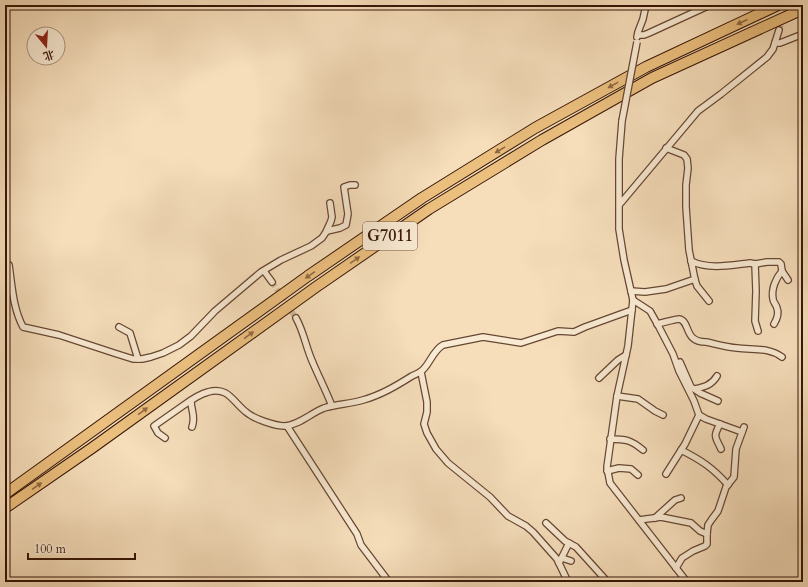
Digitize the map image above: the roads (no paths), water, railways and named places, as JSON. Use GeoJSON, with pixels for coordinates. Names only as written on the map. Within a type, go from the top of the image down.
{"type":"FeatureCollection","features":[{"type":"Feature","properties":{"kind":"highway","name":"G7011"},"geometry":{"type":"LineString","coordinates":[[5,494],[308,276],[422,198],[535,128],[646,66],[778,5]]}},
{"type":"Feature","properties":{"kind":"highway","name":"G7011"},"geometry":{"type":"LineString","coordinates":[[5,508],[92,448],[316,287],[429,209],[542,140],[652,78],[803,8]]}},
{"type":"Feature","properties":{"kind":"street"},"geometry":{"type":"LineString","coordinates":[[646,5],[638,35],[622,121],[619,159],[619,229],[633,300],[626,355],[617,396],[606,467],[610,483],[687,582]]}},
{"type":"Feature","properties":{"kind":"street"},"geometry":{"type":"LineString","coordinates":[[638,35],[649,33],[710,5]]}},
{"type":"Feature","properties":{"kind":"street"},"geometry":{"type":"LineString","coordinates":[[619,205],[698,111],[767,57],[773,49],[779,30]]}},
{"type":"Feature","properties":{"kind":"street"},"geometry":{"type":"LineString","coordinates":[[775,43],[780,43],[803,34]]}},
{"type":"Feature","properties":{"kind":"street"},"geometry":{"type":"LineString","coordinates":[[666,148],[684,155],[687,158],[688,168],[686,207],[688,242],[697,286],[709,301]]}},
{"type":"Feature","properties":{"kind":"street"},"geometry":{"type":"LineString","coordinates":[[327,231],[346,225],[348,209],[344,187],[354,185]]}},
{"type":"Feature","properties":{"kind":"street"},"geometry":{"type":"LineString","coordinates":[[330,203],[332,218],[337,228]]}},
{"type":"Feature","properties":{"kind":"street"},"geometry":{"type":"LineString","coordinates":[[5,265],[9,265],[13,296],[19,318],[24,327],[60,335],[114,354],[138,359],[163,353],[179,345],[191,336],[215,311],[264,271],[281,260],[316,243],[327,231],[332,218]]}},
{"type":"Feature","properties":{"kind":"street"},"geometry":{"type":"LineString","coordinates":[[691,261],[710,266],[778,262],[781,264],[782,271],[788,280]]}},
{"type":"Feature","properties":{"kind":"street"},"geometry":{"type":"LineString","coordinates":[[755,264],[755,321],[758,331]]}},
{"type":"Feature","properties":{"kind":"street"},"geometry":{"type":"LineString","coordinates":[[264,271],[272,282]]}},
{"type":"Feature","properties":{"kind":"street"},"geometry":{"type":"LineString","coordinates":[[774,324],[777,318],[777,307],[773,301],[772,294],[782,271]]}},
{"type":"Feature","properties":{"kind":"street"},"geometry":{"type":"LineString","coordinates":[[631,291],[645,292],[666,289],[695,279]]}},
{"type":"Feature","properties":{"kind":"street"},"geometry":{"type":"LineString","coordinates":[[633,300],[650,311],[674,356],[679,371],[699,415],[720,424],[743,430],[735,453],[734,476],[728,485],[718,511],[708,525],[706,534],[707,541],[705,546],[685,555],[680,560],[676,568]]}},
{"type":"Feature","properties":{"kind":"street"},"geometry":{"type":"LineString","coordinates":[[165,438],[158,433],[154,426],[191,400],[207,392],[215,391],[226,394],[232,397],[250,415],[273,424],[287,426],[323,409],[372,398],[390,389],[421,372],[439,347],[443,345],[483,337],[521,343],[558,331],[574,332],[585,326],[632,310]]}},
{"type":"Feature","properties":{"kind":"street"},"geometry":{"type":"LineString","coordinates":[[296,318],[300,325],[312,362],[332,406]]}},
{"type":"Feature","properties":{"kind":"street"},"geometry":{"type":"LineString","coordinates":[[657,324],[678,319],[682,320],[688,328],[690,335],[701,342],[767,351],[777,353],[782,357]]}},
{"type":"Feature","properties":{"kind":"street"},"geometry":{"type":"LineString","coordinates":[[119,327],[130,333],[138,359]]}},
{"type":"Feature","properties":{"kind":"street"},"geometry":{"type":"LineString","coordinates":[[599,378],[618,360],[626,355]]}},
{"type":"Feature","properties":{"kind":"street"},"geometry":{"type":"LineString","coordinates":[[674,356],[679,361],[691,387],[718,401]]}},
{"type":"Feature","properties":{"kind":"street"},"geometry":{"type":"LineString","coordinates":[[421,372],[427,402],[427,412],[424,424],[436,449],[448,463],[490,497],[508,516],[529,528],[560,561],[568,582]]}},
{"type":"Feature","properties":{"kind":"street"},"geometry":{"type":"LineString","coordinates":[[695,390],[708,385],[714,381],[717,376]]}},
{"type":"Feature","properties":{"kind":"street"},"geometry":{"type":"LineString","coordinates":[[617,396],[638,399],[663,415]]}},
{"type":"Feature","properties":{"kind":"street"},"geometry":{"type":"LineString","coordinates":[[191,400],[194,416],[192,427]]}},
{"type":"Feature","properties":{"kind":"street"},"geometry":{"type":"LineString","coordinates":[[666,474],[681,450],[699,415]]}},
{"type":"Feature","properties":{"kind":"street"},"geometry":{"type":"LineString","coordinates":[[720,424],[715,434],[721,449]]}},
{"type":"Feature","properties":{"kind":"street"},"geometry":{"type":"LineString","coordinates":[[287,426],[357,534],[361,545],[389,582]]}},
{"type":"Feature","properties":{"kind":"street"},"geometry":{"type":"LineString","coordinates":[[610,440],[627,440],[634,442],[643,450]]}},
{"type":"Feature","properties":{"kind":"street"},"geometry":{"type":"LineString","coordinates":[[681,450],[706,464],[728,485]]}},
{"type":"Feature","properties":{"kind":"street"},"geometry":{"type":"LineString","coordinates":[[607,471],[620,468],[631,468],[638,476]]}},
{"type":"Feature","properties":{"kind":"street"},"geometry":{"type":"LineString","coordinates":[[655,518],[674,500],[681,498]]}},
{"type":"Feature","properties":{"kind":"street"},"geometry":{"type":"LineString","coordinates":[[639,520],[661,518],[691,523],[706,534]]}},
{"type":"Feature","properties":{"kind":"street"},"geometry":{"type":"LineString","coordinates":[[546,523],[565,541],[578,548],[605,581]]}},
{"type":"Feature","properties":{"kind":"street"},"geometry":{"type":"LineString","coordinates":[[560,561],[569,543]]}},
{"type":"Feature","properties":{"kind":"street"},"geometry":{"type":"LineString","coordinates":[[560,561],[571,561]]}},
{"type":"Feature","properties":{"kind":"tunnel"},"geometry":{"type":"LineString","coordinates":[[779,30],[788,5]]}},
{"type":"Feature","properties":{"kind":"tunnel"},"geometry":{"type":"LineString","coordinates":[[272,282],[296,318]]}}]}
